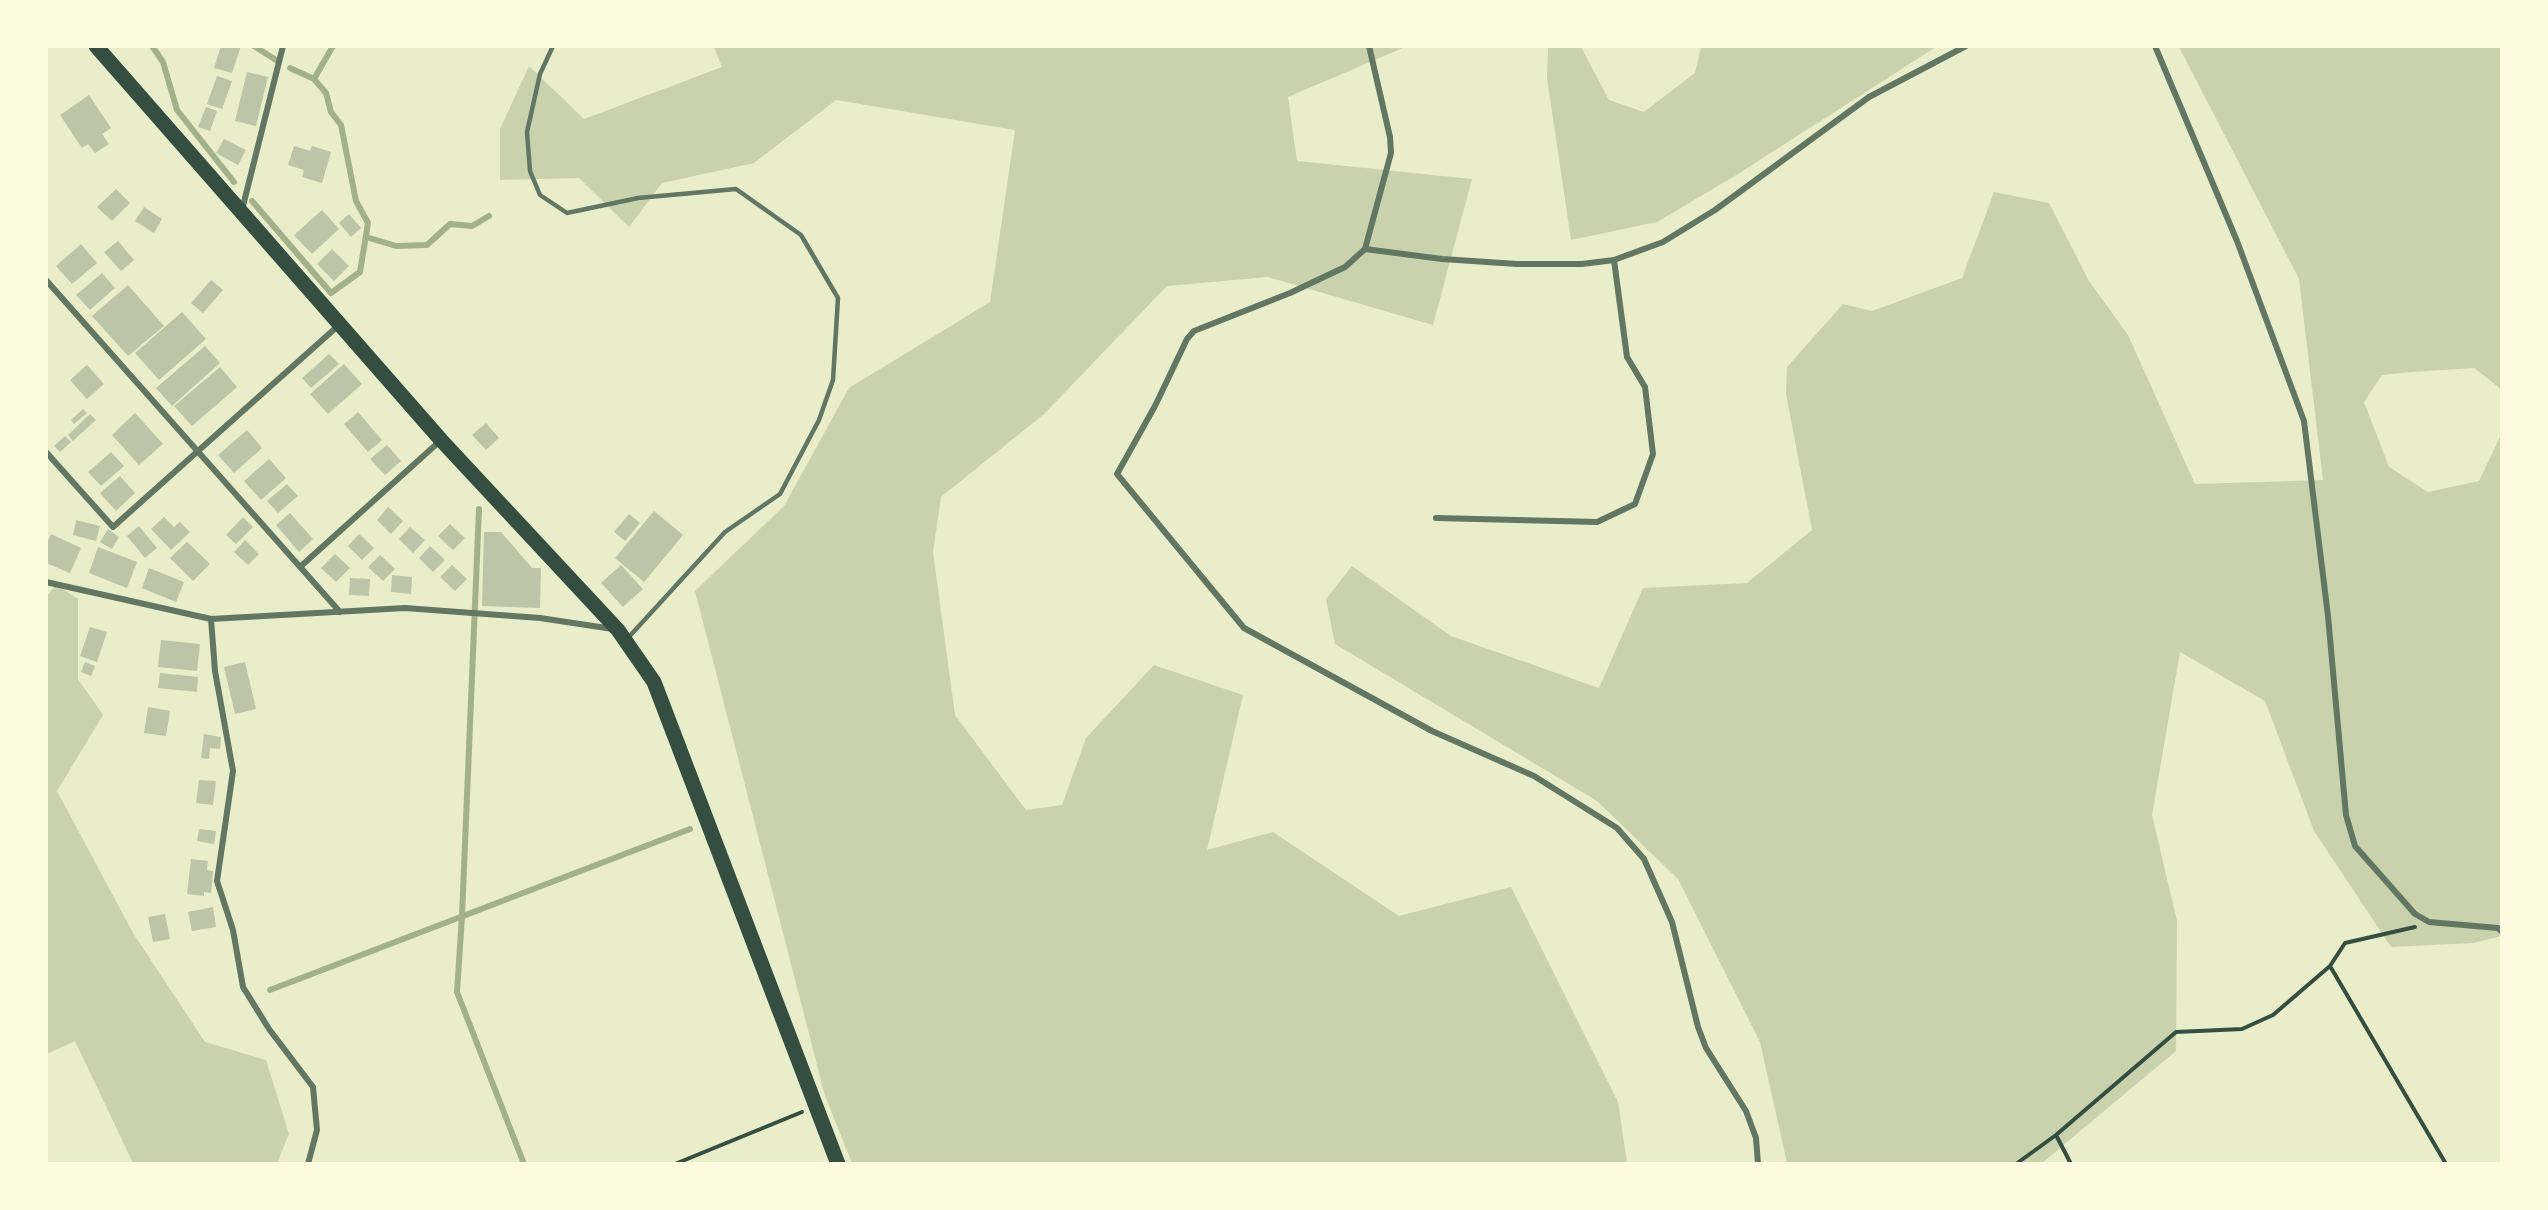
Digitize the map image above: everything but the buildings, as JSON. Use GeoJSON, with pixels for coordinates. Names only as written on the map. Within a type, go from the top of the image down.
{"type":"FeatureCollection","features":[{"type":"Feature","properties":{"kind":"main road"},"geometry":{"type":"LineString","coordinates":[[96,46],[441,440],[622,635],[654,682],[838,1164]]}},
{"type":"Feature","properties":{"kind":"street"},"geometry":{"type":"LineString","coordinates":[[241,214],[283,46]]}},
{"type":"Feature","properties":{"kind":"street"},"geometry":{"type":"LineString","coordinates":[[1369,46],[1390,137],[1391,153],[1365,249],[1345,267],[1194,331],[1187,339],[1155,406],[1117,474],[1244,628],[1432,731],[1534,776],[1617,828],[1644,859],[1672,922],[1698,1027],[1706,1048],[1746,1111],[1756,1138],[1758,1164]]}},
{"type":"Feature","properties":{"kind":"street"},"geometry":{"type":"LineString","coordinates":[[1365,249],[1442,259],[1516,264],[1582,264],[1614,260],[1664,242],[1715,210],[1869,97],[1966,46]]}},
{"type":"Feature","properties":{"kind":"street"},"geometry":{"type":"LineString","coordinates":[[2156,46],[2237,241],[2304,421],[2328,616],[2346,815],[2350,833],[2362,856],[2415,914],[2429,922],[2498,928],[2502,932]]}},
{"type":"Feature","properties":{"kind":"street"},"geometry":{"type":"LineString","coordinates":[[1436,518],[1597,522],[1635,504],[1653,453],[1645,387],[1627,357],[1614,260]]}},
{"type":"Feature","properties":{"kind":"street"},"geometry":{"type":"LineString","coordinates":[[46,280],[340,612]]}},
{"type":"Feature","properties":{"kind":"street"},"geometry":{"type":"LineString","coordinates":[[46,452],[113,527],[339,324]]}},
{"type":"Feature","properties":{"kind":"street"},"geometry":{"type":"LineString","coordinates":[[300,567],[441,440]]}},
{"type":"Feature","properties":{"kind":"street"},"geometry":{"type":"LineString","coordinates":[[46,582],[211,619],[405,608],[540,618],[622,635]]}},
{"type":"Feature","properties":{"kind":"street"},"geometry":{"type":"LineString","coordinates":[[211,619],[215,671],[232,771],[217,881],[233,930],[243,987],[269,1029],[313,1087],[317,1130],[308,1164]]}},
{"type":"Feature","properties":{"kind":"lane"},"geometry":{"type":"LineString","coordinates":[[553,46],[540,74],[527,132],[530,171],[540,195],[567,213],[638,198],[736,189],[801,235],[838,298],[833,380],[819,420],[780,494],[725,532],[622,635]]}},
{"type":"Feature","properties":{"kind":"path"},"geometry":{"type":"LineString","coordinates":[[2016,1164],[2056,1135],[2176,1032],[2242,1029],[2273,1015],[2330,966],[2345,943],[2399,933],[2429,922]]}},
{"type":"Feature","properties":{"kind":"path"},"geometry":{"type":"LineString","coordinates":[[2330,966],[2446,1164]]}},
{"type":"Feature","properties":{"kind":"path"},"geometry":{"type":"LineString","coordinates":[[675,1164],[816,1106]]}},
{"type":"Feature","properties":{"kind":"path"},"geometry":{"type":"LineString","coordinates":[[2056,1135],[2071,1164]]}},
{"type":"Feature","properties":{"kind":"green space"},"geometry":{"type":"Polygon","coordinates":[[[714,47],[1405,47],[1288,97],[1297,161],[1472,179],[1433,325],[1268,277],[1167,286],[1044,414],[941,497],[933,552],[955,715],[1026,810],[1062,805],[1086,738],[1154,665],[1243,695],[1207,850],[1273,832],[1399,916],[1511,887],[1618,1102],[1627,1163],[852,1163],[825,1096],[695,591],[784,506],[849,388],[990,302],[1015,130],[836,100],[754,163],[662,183],[629,227],[579,178],[500,180],[500,129],[529,66],[584,119],[722,67],[714,47]]]}},
{"type":"Feature","properties":{"kind":"green space"},"geometry":{"type":"Polygon","coordinates":[[[1548,47],[1581,47],[1609,100],[1644,112],[1695,73],[1701,47],[1936,47],[1738,174],[1657,222],[1571,240],[1547,78],[1548,47]]]}},
{"type":"Feature","properties":{"kind":"green space"},"geometry":{"type":"Polygon","coordinates":[[[2179,47],[2501,47],[2501,389],[2474,368],[2411,372],[2382,375],[2364,402],[2389,467],[2428,492],[2479,481],[2501,435],[2501,936],[2473,943],[2391,947],[2314,831],[2265,701],[2180,652],[2152,815],[2177,921],[2176,1051],[2042,1163],[1787,1163],[1760,1042],[1678,879],[1597,801],[1335,644],[1326,599],[1352,566],[1451,636],[1599,688],[1643,588],[1747,583],[1812,530],[1786,394],[1787,367],[1843,304],[1872,311],[1962,278],[1994,192],[2049,203],[2089,281],[2128,335],[2195,484],[2323,480],[2299,279],[2179,47]]]}},
{"type":"Feature","properties":{"kind":"green space"},"geometry":{"type":"Polygon","coordinates":[[[56,585],[78,599],[78,679],[103,715],[57,791],[133,933],[205,1042],[266,1060],[289,1134],[277,1163],[133,1163],[75,1041],[47,1054],[46,597],[56,585]]]}},
{"type":"Feature","properties":{"kind":"waterway"},"geometry":{"type":"LineString","coordinates":[[152,46],[163,62],[177,110],[234,182]]}},
{"type":"Feature","properties":{"kind":"waterway"},"geometry":{"type":"LineString","coordinates":[[254,46],[276,60]]}},
{"type":"Feature","properties":{"kind":"waterway"},"geometry":{"type":"LineString","coordinates":[[314,79],[333,46]]}},
{"type":"Feature","properties":{"kind":"waterway"},"geometry":{"type":"LineString","coordinates":[[252,201],[331,293],[360,272],[368,223],[356,201],[341,125],[331,112],[326,93],[314,79],[290,68]]}},
{"type":"Feature","properties":{"kind":"waterway"},"geometry":{"type":"LineString","coordinates":[[366,237],[396,246],[427,245],[450,224],[472,226],[489,216]]}},
{"type":"Feature","properties":{"kind":"waterway"},"geometry":{"type":"LineString","coordinates":[[479,509],[457,992],[524,1164]]}},
{"type":"Feature","properties":{"kind":"waterway"},"geometry":{"type":"LineString","coordinates":[[270,990],[690,829]]}}]}
